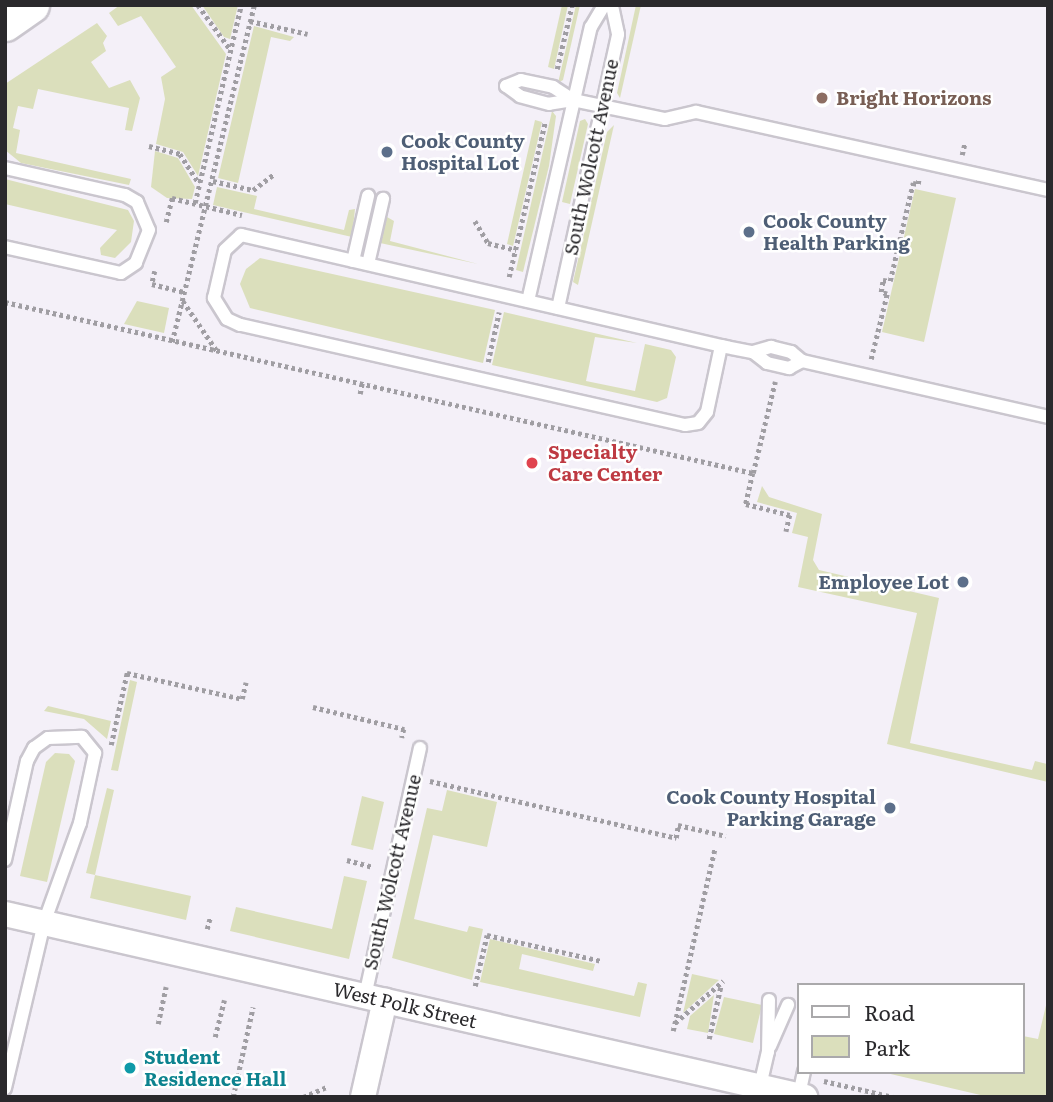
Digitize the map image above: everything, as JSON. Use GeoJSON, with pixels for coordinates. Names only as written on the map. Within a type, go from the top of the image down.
{"type":"FeatureCollection","features":[{"type":"Feature","properties":{"kind":"main road"},"geometry":{"type":"LineString","coordinates":[[5,23],[31,5]]}},
{"type":"Feature","properties":{"kind":"street","name":"West Polk Street"},"geometry":{"type":"LineString","coordinates":[[5,914],[760,1086],[803,1088]]}},
{"type":"Feature","properties":{"kind":"street","name":"South Wolcott Avenue"},"geometry":{"type":"LineString","coordinates":[[363,1097],[375,998]]}},
{"type":"Feature","properties":{"kind":"lane","name":"South Wolcott Avenue"},"geometry":{"type":"LineString","coordinates":[[528,301],[590,27],[604,5]]}},
{"type":"Feature","properties":{"kind":"lane","name":"South Wolcott Avenue"},"geometry":{"type":"LineString","coordinates":[[558,308],[618,34],[612,5]]}},
{"type":"Feature","properties":{"kind":"lane"},"geometry":{"type":"LineString","coordinates":[[573,100],[550,104],[520,96],[506,86],[521,80],[553,87],[573,100],[664,119],[696,112],[1048,190]]}},
{"type":"Feature","properties":{"kind":"lane"},"geometry":{"type":"LineString","coordinates":[[5,168],[125,195],[141,208],[149,230],[136,262],[121,273],[5,247]]}},
{"type":"Feature","properties":{"kind":"lane"},"geometry":{"type":"LineString","coordinates":[[353,261],[368,196]]}},
{"type":"Feature","properties":{"kind":"lane"},"geometry":{"type":"LineString","coordinates":[[368,264],[383,199]]}},
{"type":"Feature","properties":{"kind":"lane"},"geometry":{"type":"LineString","coordinates":[[721,346],[707,412],[698,423],[685,425],[240,325],[227,319],[214,298],[225,250],[241,235],[721,346],[753,352],[771,347],[802,361],[1048,417]]}},
{"type":"Feature","properties":{"kind":"lane"},"geometry":{"type":"LineString","coordinates":[[5,860],[34,748],[48,738],[82,737],[95,753],[80,823],[44,923],[5,1088]]}},
{"type":"Feature","properties":{"kind":"lane","name":"South Wolcott Avenue"},"geometry":{"type":"LineString","coordinates":[[375,998],[420,748]]}},
{"type":"Feature","properties":{"kind":"lane"},"geometry":{"type":"LineString","coordinates":[[768,1052],[769,1000]]}},
{"type":"Feature","properties":{"kind":"lane"},"geometry":{"type":"LineString","coordinates":[[760,1086],[768,1052],[788,1005]]}},
{"type":"Feature","properties":{"kind":"path"},"geometry":{"type":"LineString","coordinates":[[198,5],[230,50]]}},
{"type":"Feature","properties":{"kind":"path"},"geometry":{"type":"LineString","coordinates":[[195,203],[241,5]]}},
{"type":"Feature","properties":{"kind":"path"},"geometry":{"type":"LineString","coordinates":[[172,342],[254,5]]}},
{"type":"Feature","properties":{"kind":"path"},"geometry":{"type":"LineString","coordinates":[[553,87],[572,5]]}},
{"type":"Feature","properties":{"kind":"path"},"geometry":{"type":"LineString","coordinates":[[237,19],[307,34]]}},
{"type":"Feature","properties":{"kind":"path"},"geometry":{"type":"LineString","coordinates":[[510,277],[550,104]]}},
{"type":"Feature","properties":{"kind":"path"},"geometry":{"type":"LineString","coordinates":[[858,358],[871,361],[887,294],[881,292],[883,280],[890,281],[913,183],[918,184],[919,178],[954,186],[965,142]]}},
{"type":"Feature","properties":{"kind":"path"},"geometry":{"type":"LineString","coordinates":[[149,146],[180,154],[199,183]]}},
{"type":"Feature","properties":{"kind":"path"},"geometry":{"type":"LineString","coordinates":[[213,181],[253,191],[274,174]]}},
{"type":"Feature","properties":{"kind":"path"},"geometry":{"type":"LineString","coordinates":[[475,221],[488,243],[516,250]]}},
{"type":"Feature","properties":{"kind":"path"},"geometry":{"type":"LineString","coordinates":[[152,284],[185,292]]}},
{"type":"Feature","properties":{"kind":"path"},"geometry":{"type":"LineString","coordinates":[[183,300],[217,352]]}},
{"type":"Feature","properties":{"kind":"path"},"geometry":{"type":"LineString","coordinates":[[5,302],[752,473]]}},
{"type":"Feature","properties":{"kind":"path"},"geometry":{"type":"LineString","coordinates":[[488,365],[499,312]]}},
{"type":"Feature","properties":{"kind":"path"},"geometry":{"type":"LineString","coordinates":[[50,323],[52,313]]}},
{"type":"Feature","properties":{"kind":"path"},"geometry":{"type":"LineString","coordinates":[[270,373],[272,363]]}},
{"type":"Feature","properties":{"kind":"path"},"geometry":{"type":"LineString","coordinates":[[786,380],[776,378],[746,504],[790,515],[786,532]]}},
{"type":"Feature","properties":{"kind":"path"},"geometry":{"type":"LineString","coordinates":[[360,394],[362,383]]}},
{"type":"Feature","properties":{"kind":"path"},"geometry":{"type":"LineString","coordinates":[[109,753],[127,673],[242,699],[246,682]]}},
{"type":"Feature","properties":{"kind":"path"},"geometry":{"type":"LineString","coordinates":[[313,707],[404,729],[401,741]]}},
{"type":"Feature","properties":{"kind":"path"},"geometry":{"type":"LineString","coordinates":[[428,781],[676,838],[678,825],[726,836]]}},
{"type":"Feature","properties":{"kind":"path"},"geometry":{"type":"LineString","coordinates":[[673,1031],[715,848]]}},
{"type":"Feature","properties":{"kind":"path"},"geometry":{"type":"LineString","coordinates":[[371,879],[376,854]]}},
{"type":"Feature","properties":{"kind":"path"},"geometry":{"type":"LineString","coordinates":[[347,860],[373,867]]}},
{"type":"Feature","properties":{"kind":"path"},"geometry":{"type":"LineString","coordinates":[[207,929],[209,918]]}},
{"type":"Feature","properties":{"kind":"path"},"geometry":{"type":"LineString","coordinates":[[475,986],[488,935],[601,961]]}},
{"type":"Feature","properties":{"kind":"path"},"geometry":{"type":"LineString","coordinates":[[675,1023],[722,983],[709,1039]]}},
{"type":"Feature","properties":{"kind":"path"},"geometry":{"type":"LineString","coordinates":[[159,1024],[166,987]]}},
{"type":"Feature","properties":{"kind":"path"},"geometry":{"type":"LineString","coordinates":[[215,1037],[224,1000]]}},
{"type":"Feature","properties":{"kind":"path"},"geometry":{"type":"LineString","coordinates":[[233,1097],[253,1007]]}},
{"type":"Feature","properties":{"kind":"path"},"geometry":{"type":"LineString","coordinates":[[834,1083],[894,1097]]}},
{"type":"Feature","properties":{"kind":"path"},"geometry":{"type":"LineString","coordinates":[[303,1097],[326,1087]]}},
{"type":"Feature","properties":{"kind":"green space"},"geometry":{"type":"Polygon","coordinates":[[[120,5],[191,5],[226,54],[198,176],[183,152],[156,144],[165,99],[161,77],[176,67],[141,16],[118,26],[109,13],[120,5]]]}},
{"type":"Feature","properties":{"kind":"green space"},"geometry":{"type":"Polygon","coordinates":[[[202,5],[238,5],[230,39],[224,37],[202,5]]]}},
{"type":"Feature","properties":{"kind":"green space"},"geometry":{"type":"Polygon","coordinates":[[[562,5],[568,5],[554,69],[548,67],[562,5]]]}},
{"type":"Feature","properties":{"kind":"green space"},"geometry":{"type":"Polygon","coordinates":[[[576,5],[580,5],[563,80],[558,83],[576,5]]]}},
{"type":"Feature","properties":{"kind":"green space"},"geometry":{"type":"Polygon","coordinates":[[[636,5],[641,5],[620,98],[617,93],[636,5]]]}},
{"type":"Feature","properties":{"kind":"green space"},"geometry":{"type":"Polygon","coordinates":[[[97,23],[107,36],[103,43],[106,51],[91,62],[109,88],[130,80],[140,98],[132,131],[125,130],[129,108],[38,89],[33,109],[18,106],[13,128],[20,130],[16,153],[131,179],[129,185],[21,163],[5,150],[5,84],[97,23]]]}},
{"type":"Feature","properties":{"kind":"green space"},"geometry":{"type":"Polygon","coordinates":[[[254,26],[294,37],[290,41],[271,37],[238,183],[218,178],[254,26]]]}},
{"type":"Feature","properties":{"kind":"green space"},"geometry":{"type":"Polygon","coordinates":[[[552,111],[556,116],[549,166],[523,272],[516,270],[552,111]]]}},
{"type":"Feature","properties":{"kind":"green space"},"geometry":{"type":"Polygon","coordinates":[[[585,119],[588,124],[570,204],[562,202],[580,121],[585,119]]]}},
{"type":"Feature","properties":{"kind":"green space"},"geometry":{"type":"Polygon","coordinates":[[[535,120],[542,122],[513,246],[507,244],[535,120]]]}},
{"type":"Feature","properties":{"kind":"green space"},"geometry":{"type":"Polygon","coordinates":[[[614,125],[578,285],[573,282],[607,132],[614,125]]]}},
{"type":"Feature","properties":{"kind":"green space"},"geometry":{"type":"Polygon","coordinates":[[[155,151],[178,158],[195,187],[192,199],[167,198],[151,187],[155,151]]]}},
{"type":"Feature","properties":{"kind":"green space"},"geometry":{"type":"Polygon","coordinates":[[[5,179],[128,210],[134,221],[131,242],[115,258],[101,255],[100,248],[117,230],[5,204],[5,179]]]}},
{"type":"Feature","properties":{"kind":"green space"},"geometry":{"type":"Polygon","coordinates":[[[217,187],[257,196],[254,209],[344,230],[349,210],[355,209],[352,237],[213,205],[217,187]]]}},
{"type":"Feature","properties":{"kind":"green space"},"geometry":{"type":"Polygon","coordinates":[[[915,189],[956,198],[924,342],[882,332],[915,189]]]}},
{"type":"Feature","properties":{"kind":"green space"},"geometry":{"type":"Polygon","coordinates":[[[387,217],[394,221],[390,241],[478,264],[380,243],[387,217]]]}},
{"type":"Feature","properties":{"kind":"green space"},"geometry":{"type":"Polygon","coordinates":[[[260,258],[495,310],[483,363],[250,308],[240,284],[246,269],[260,258]]]}},
{"type":"Feature","properties":{"kind":"green space"},"geometry":{"type":"Polygon","coordinates":[[[137,301],[169,308],[164,333],[124,324],[137,301]]]}},
{"type":"Feature","properties":{"kind":"green space"},"geometry":{"type":"Polygon","coordinates":[[[504,312],[637,343],[595,337],[586,381],[635,391],[645,344],[671,350],[676,357],[667,398],[657,402],[492,365],[504,312]]]}},
{"type":"Feature","properties":{"kind":"green space"},"geometry":{"type":"Polygon","coordinates":[[[762,486],[769,497],[822,514],[813,560],[819,570],[939,598],[910,743],[1032,770],[1035,761],[1047,764],[1048,782],[887,744],[917,613],[798,587],[808,537],[792,533],[797,513],[757,502],[762,486]]]}},
{"type":"Feature","properties":{"kind":"green space"},"geometry":{"type":"Polygon","coordinates":[[[130,680],[137,682],[118,771],[111,770],[130,680]]]}},
{"type":"Feature","properties":{"kind":"green space"},"geometry":{"type":"Polygon","coordinates":[[[48,706],[111,721],[107,739],[84,719],[44,711],[48,706]]]}},
{"type":"Feature","properties":{"kind":"green space"},"geometry":{"type":"Polygon","coordinates":[[[55,753],[69,754],[75,761],[47,882],[20,876],[46,762],[55,753]]]}},
{"type":"Feature","properties":{"kind":"green space"},"geometry":{"type":"Polygon","coordinates":[[[107,788],[114,790],[95,875],[86,873],[107,788]]]}},
{"type":"Feature","properties":{"kind":"green space"},"geometry":{"type":"Polygon","coordinates":[[[447,790],[497,802],[487,847],[433,835],[414,919],[467,932],[469,926],[483,929],[472,980],[392,958],[427,808],[442,811],[447,790]]]}},
{"type":"Feature","properties":{"kind":"green space"},"geometry":{"type":"Polygon","coordinates":[[[362,796],[384,802],[373,850],[351,845],[362,796]]]}},
{"type":"Feature","properties":{"kind":"green space"},"geometry":{"type":"Polygon","coordinates":[[[95,875],[191,896],[186,920],[90,898],[95,875]]]}},
{"type":"Feature","properties":{"kind":"green space"},"geometry":{"type":"Polygon","coordinates":[[[344,876],[367,881],[349,959],[230,931],[236,907],[332,929],[344,876]]]}},
{"type":"Feature","properties":{"kind":"green space"},"geometry":{"type":"Polygon","coordinates":[[[490,939],[595,964],[593,971],[522,954],[519,969],[634,996],[638,982],[647,984],[640,1017],[480,982],[490,939]]]}},
{"type":"Feature","properties":{"kind":"green space"},"geometry":{"type":"Polygon","coordinates":[[[692,974],[719,980],[683,1013],[692,974]]]}},
{"type":"Feature","properties":{"kind":"green space"},"geometry":{"type":"Polygon","coordinates":[[[714,995],[708,1033],[687,1029],[690,1016],[714,995]]]}},
{"type":"Feature","properties":{"kind":"green space"},"geometry":{"type":"Polygon","coordinates":[[[724,997],[762,1005],[753,1043],[714,1034],[724,997]]]}},
{"type":"Feature","properties":{"kind":"green space"},"geometry":{"type":"Polygon","coordinates":[[[1048,997],[1048,1097],[989,1097],[891,1074],[1025,1074],[1025,1036],[1038,1039],[1048,997]]]}},
{"type":"Feature","properties":{"kind":"place","name":"Bright Horizons"},"geometry":{"type":"Point","coordinates":[822,98]}},
{"type":"Feature","properties":{"kind":"place","name":"Cook County Hospital Lot"},"geometry":{"type":"Point","coordinates":[387,152]}},
{"type":"Feature","properties":{"kind":"place","name":"Cook County Health Parking"},"geometry":{"type":"Point","coordinates":[749,232]}},
{"type":"Feature","properties":{"kind":"place","name":"Specialty Care Center"},"geometry":{"type":"Point","coordinates":[532,463]}},
{"type":"Feature","properties":{"kind":"place","name":"Employee Lot"},"geometry":{"type":"Point","coordinates":[963,582]}},
{"type":"Feature","properties":{"kind":"place","name":"Cook County Hospital Parking Garage"},"geometry":{"type":"Point","coordinates":[890,808]}},
{"type":"Feature","properties":{"kind":"place","name":"Student Residence Hall"},"geometry":{"type":"Point","coordinates":[130,1068]}}]}
